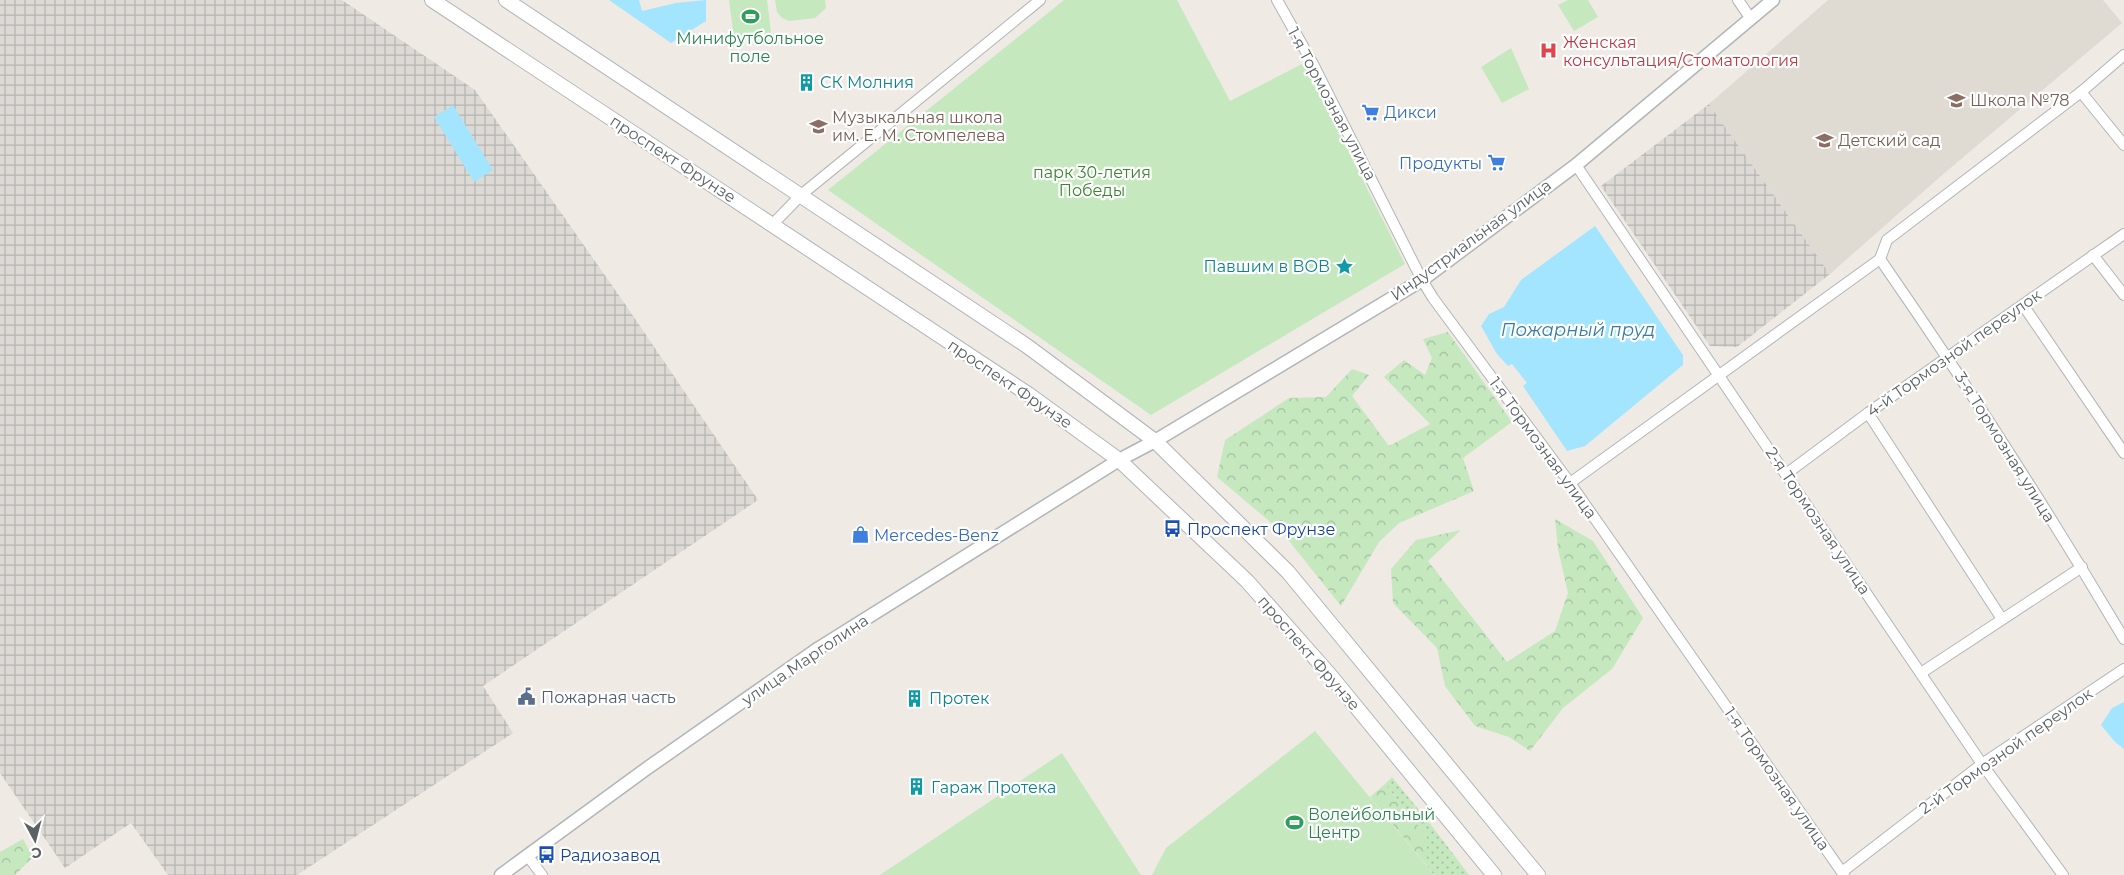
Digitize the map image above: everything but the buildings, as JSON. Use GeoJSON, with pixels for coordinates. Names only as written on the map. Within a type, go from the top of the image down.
{"type":"FeatureCollection","features":[{"type":"Feature","properties":{"kind":"main road","name":"проспект Фрунзе"},"geometry":{"type":"LineString","coordinates":[[432,0],[1028,394],[1119,460],[1247,581],[1330,675],[1494,875]]}},
{"type":"Feature","properties":{"kind":"main road","name":"проспект Фрунзе"},"geometry":{"type":"LineString","coordinates":[[506,0],[1028,346],[1155,441],[1288,572],[1538,875]]}},
{"type":"Feature","properties":{"kind":"street"},"geometry":{"type":"LineString","coordinates":[[772,225],[801,195],[1040,0]]}},
{"type":"Feature","properties":{"kind":"street","name":"1-я Тормозная улица"},"geometry":{"type":"LineString","coordinates":[[1277,0],[1315,69],[1422,280],[1433,298],[1570,484],[1843,874]]}},
{"type":"Feature","properties":{"kind":"street"},"geometry":{"type":"LineString","coordinates":[[1738,0],[1751,19]]}},
{"type":"Feature","properties":{"kind":"street","name":"Индустриальная улица"},"geometry":{"type":"LineString","coordinates":[[1119,460],[1155,441],[1422,280],[1576,165],[1773,0]]}},
{"type":"Feature","properties":{"kind":"street"},"geometry":{"type":"LineString","coordinates":[[1570,484],[1880,259],[1887,240],[2081,92],[2124,55]]}},
{"type":"Feature","properties":{"kind":"street"},"geometry":{"type":"LineString","coordinates":[[2081,92],[2124,145]]}},
{"type":"Feature","properties":{"kind":"street","name":"2-я Тормозная улица"},"geometry":{"type":"LineString","coordinates":[[1576,165],[1982,764],[2063,875]]}},
{"type":"Feature","properties":{"kind":"street","name":"4-й Тормозной переулок"},"geometry":{"type":"LineString","coordinates":[[1786,474],[1868,413],[2124,234]]}},
{"type":"Feature","properties":{"kind":"street"},"geometry":{"type":"LineString","coordinates":[[2093,255],[2124,295]]}},
{"type":"Feature","properties":{"kind":"street","name":"3-я Тормозная улица"},"geometry":{"type":"LineString","coordinates":[[1880,259],[1948,357],[2082,567],[2124,639]]}},
{"type":"Feature","properties":{"kind":"street"},"geometry":{"type":"LineString","coordinates":[[2023,305],[2124,453]]}},
{"type":"Feature","properties":{"kind":"street"},"geometry":{"type":"LineString","coordinates":[[1868,413],[2002,619]]}},
{"type":"Feature","properties":{"kind":"street","name":"улица Марголина"},"geometry":{"type":"LineString","coordinates":[[501,875],[646,769],[819,648],[1119,460]]}},
{"type":"Feature","properties":{"kind":"street"},"geometry":{"type":"LineString","coordinates":[[1921,672],[2082,567]]}},
{"type":"Feature","properties":{"kind":"street","name":"2-й Тормозной переулок"},"geometry":{"type":"LineString","coordinates":[[1843,874],[1982,764],[2124,669]]}},
{"type":"Feature","properties":{"kind":"street"},"geometry":{"type":"LineString","coordinates":[[528,855],[542,875]]}},
{"type":"Feature","properties":{"kind":"shaded area"},"geometry":{"type":"Polygon","coordinates":[[[0,0],[342,0],[475,90],[625,304],[758,500],[483,686],[513,733],[297,875],[168,875],[131,823],[65,868],[0,773],[0,0]]]}},
{"type":"Feature","properties":{"kind":"shaded area"},"geometry":{"type":"Polygon","coordinates":[[[1828,0],[2103,0],[2122,23],[1941,176],[1830,274],[1709,104],[1828,0]]]}},
{"type":"Feature","properties":{"kind":"shaded area"},"geometry":{"type":"Polygon","coordinates":[[[1709,104],[1830,274],[1737,347],[1710,346],[1601,186],[1709,104]]]}},
{"type":"Feature","properties":{"kind":"green space","name":"Минифутбольное поле"},"geometry":{"type":"Polygon","coordinates":[[[729,0],[767,0],[771,33],[734,38],[729,0]]]}},
{"type":"Feature","properties":{"kind":"green space"},"geometry":{"type":"Polygon","coordinates":[[[775,0],[825,0],[826,8],[815,18],[789,21],[782,18],[777,12],[775,0]]]}},
{"type":"Feature","properties":{"kind":"green space","name":"парк 30-летия Победы"},"geometry":{"type":"Polygon","coordinates":[[[1064,0],[1177,0],[1230,101],[1304,63],[1405,264],[1151,415],[828,190],[1064,0]]]}},
{"type":"Feature","properties":{"kind":"green space"},"geometry":{"type":"Polygon","coordinates":[[[1568,0],[1588,0],[1598,17],[1574,31],[1558,5],[1568,0]]]}},
{"type":"Feature","properties":{"kind":"green space"},"geometry":{"type":"Polygon","coordinates":[[[1511,48],[1529,89],[1502,103],[1481,67],[1511,48]]]}},
{"type":"Feature","properties":{"kind":"green space"},"geometry":{"type":"Polygon","coordinates":[[[1448,332],[1512,422],[1463,458],[1474,491],[1399,523],[1379,542],[1341,606],[1282,532],[1217,477],[1225,440],[1289,398],[1326,397],[1352,369],[1369,375],[1352,396],[1389,446],[1430,424],[1384,377],[1404,360],[1425,375],[1432,358],[1423,339],[1448,332]]]}},
{"type":"Feature","properties":{"kind":"green space"},"geometry":{"type":"Polygon","coordinates":[[[1555,519],[1593,541],[1643,618],[1612,669],[1563,708],[1530,751],[1509,737],[1475,726],[1445,686],[1437,648],[1393,603],[1391,569],[1416,540],[1461,530],[1428,561],[1507,662],[1555,631],[1568,593],[1558,549],[1555,519]]]}},
{"type":"Feature","properties":{"kind":"green space","name":"Волейбольный Центр"},"geometry":{"type":"Polygon","coordinates":[[[1315,731],[1434,875],[1152,875],[1166,848],[1315,731]]]}},
{"type":"Feature","properties":{"kind":"green space"},"geometry":{"type":"Polygon","coordinates":[[[1062,753],[1141,875],[880,875],[1062,753]]]}},
{"type":"Feature","properties":{"kind":"green space"},"geometry":{"type":"Polygon","coordinates":[[[1392,777],[1469,875],[1434,875],[1427,866],[1427,837],[1385,784],[1392,777]]]}},
{"type":"Feature","properties":{"kind":"green space"},"geometry":{"type":"Polygon","coordinates":[[[1385,784],[1427,837],[1427,866],[1370,797],[1385,784]]]}},
{"type":"Feature","properties":{"kind":"green space"},"geometry":{"type":"Polygon","coordinates":[[[23,839],[33,857],[15,875],[0,875],[0,852],[23,839]]]}},
{"type":"Feature","properties":{"kind":"water"},"geometry":{"type":"Polygon","coordinates":[[[609,0],[639,0],[642,11],[676,3],[706,0],[706,21],[671,43],[609,0]]]}},
{"type":"Feature","properties":{"kind":"water"},"geometry":{"type":"Polygon","coordinates":[[[453,105],[493,170],[474,182],[434,117],[453,105]]]}},
{"type":"Feature","properties":{"kind":"water","name":"Пожарный пруд"},"geometry":{"type":"Polygon","coordinates":[[[1595,226],[1683,355],[1683,365],[1585,446],[1567,451],[1523,386],[1527,383],[1512,364],[1508,366],[1497,354],[1481,326],[1489,314],[1504,307],[1521,280],[1595,226]]]}},
{"type":"Feature","properties":{"kind":"water"},"geometry":{"type":"Polygon","coordinates":[[[2124,702],[2124,749],[2115,742],[2101,725],[2112,708],[2124,702]]]}},
{"type":"Feature","properties":{"kind":"place","name":"Минифутбольное поле"},"geometry":{"type":"Point","coordinates":[750,16]}},
{"type":"Feature","properties":{"kind":"place","name":"Женская консультация/Стоматология"},"geometry":{"type":"Point","coordinates":[1549,51]}},
{"type":"Feature","properties":{"kind":"place","name":"СК Молния"},"geometry":{"type":"Point","coordinates":[806,82]}},
{"type":"Feature","properties":{"kind":"place","name":"Школа №78"},"geometry":{"type":"Point","coordinates":[1956,100]}},
{"type":"Feature","properties":{"kind":"place","name":"Дикси"},"geometry":{"type":"Point","coordinates":[1370,112]}},
{"type":"Feature","properties":{"kind":"place","name":"Музыкальная школа им. Е. М. Стомпелева"},"geometry":{"type":"Point","coordinates":[818,126]}},
{"type":"Feature","properties":{"kind":"place","name":"Детский сад"},"geometry":{"type":"Point","coordinates":[1824,140]}},
{"type":"Feature","properties":{"kind":"place","name":"Продукты"},"geometry":{"type":"Point","coordinates":[1496,163]}},
{"type":"Feature","properties":{"kind":"place","name":"Павшим в ВОВ"},"geometry":{"type":"Point","coordinates":[1344,266]}},
{"type":"Feature","properties":{"kind":"place","name":"Проспект Фрунзе"},"geometry":{"type":"Point","coordinates":[1173,529]}},
{"type":"Feature","properties":{"kind":"place","name":"Mercedes-Benz"},"geometry":{"type":"Point","coordinates":[860,535]}},
{"type":"Feature","properties":{"kind":"place","name":"Пожарная часть"},"geometry":{"type":"Point","coordinates":[527,697]}},
{"type":"Feature","properties":{"kind":"place","name":"Протек"},"geometry":{"type":"Point","coordinates":[915,698]}},
{"type":"Feature","properties":{"kind":"place","name":"Гараж Протека"},"geometry":{"type":"Point","coordinates":[917,787]}},
{"type":"Feature","properties":{"kind":"place","name":"Волейбольный Центр"},"geometry":{"type":"Point","coordinates":[1294,823]}},
{"type":"Feature","properties":{"kind":"place","name":"Радиозавод"},"geometry":{"type":"Point","coordinates":[546,855]}}]}
